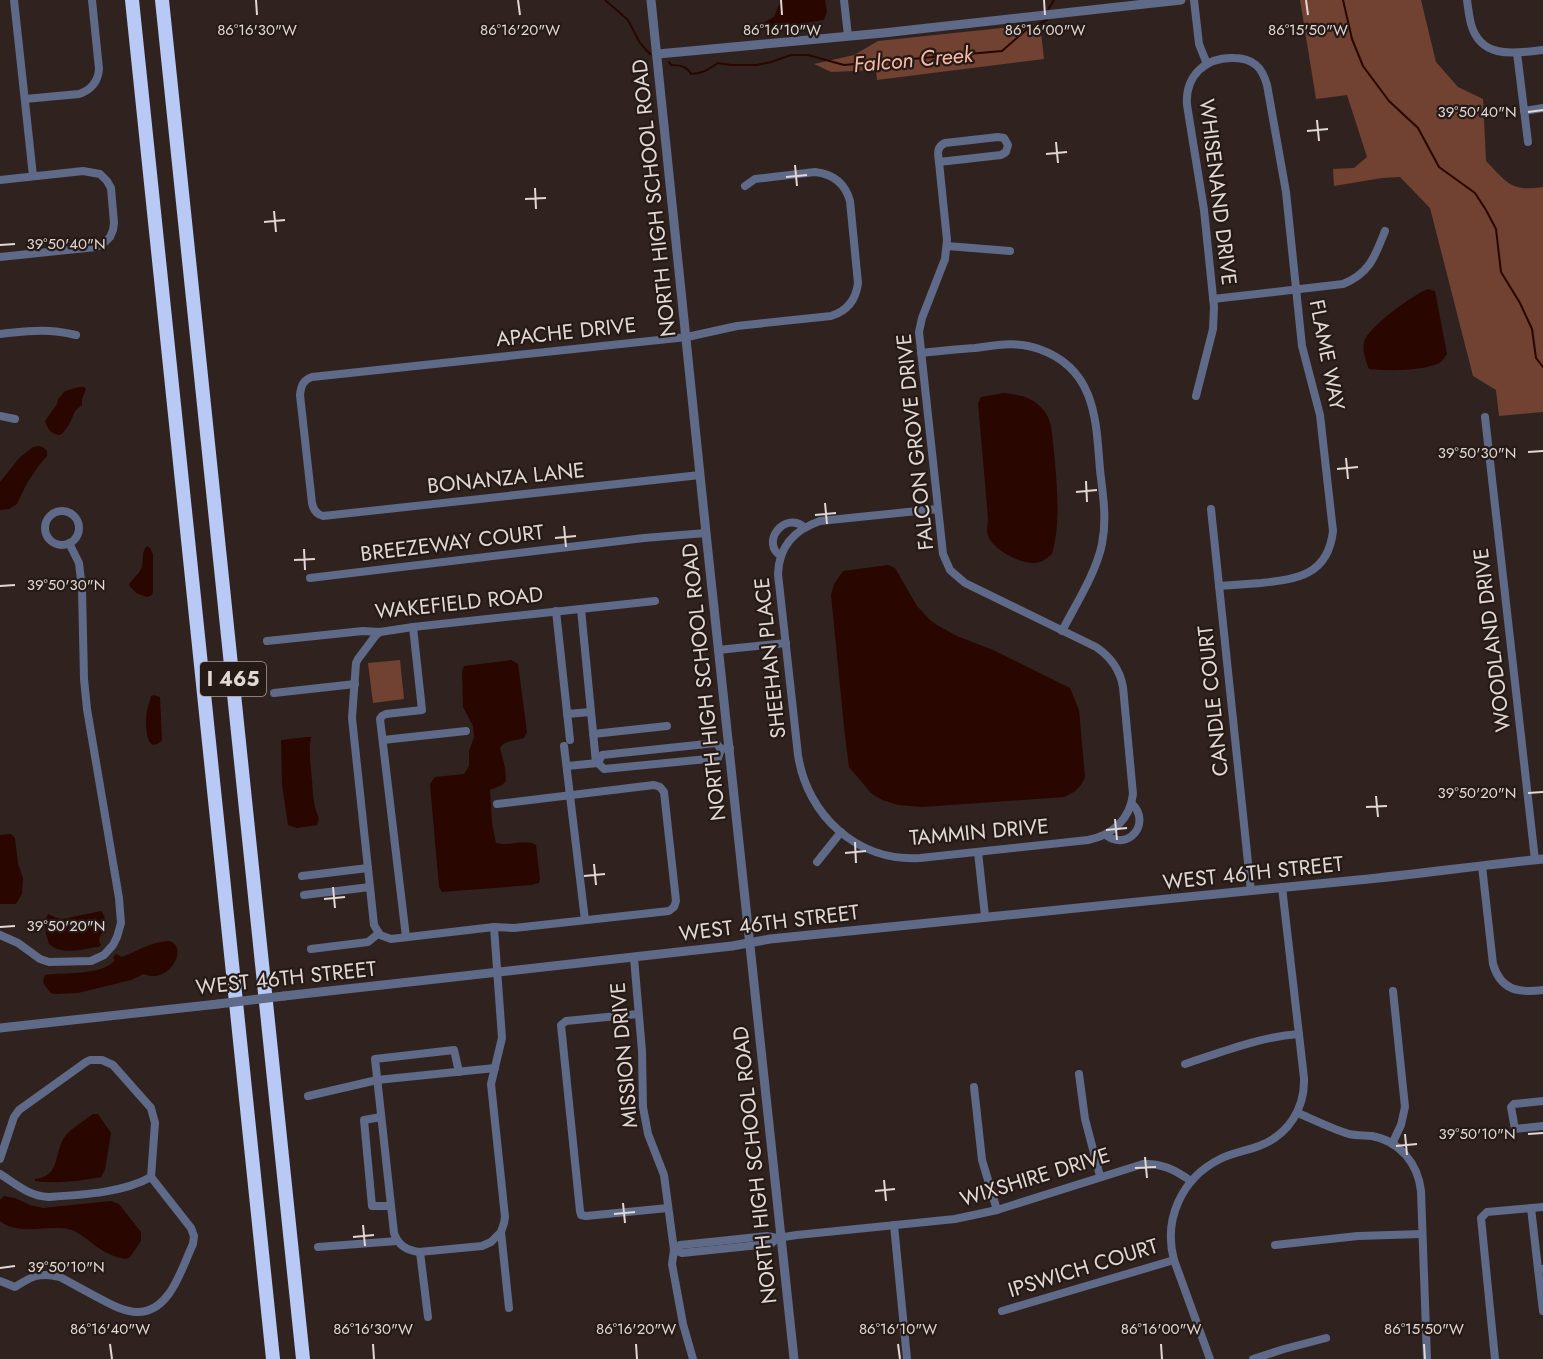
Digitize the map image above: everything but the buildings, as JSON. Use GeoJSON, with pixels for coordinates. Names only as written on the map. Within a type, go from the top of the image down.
{"type":"FeatureCollection","features":[{"type":"Feature","properties":{"kind":"highway","name":"I 465"},"geometry":{"type":"LineString","coordinates":[[132,0],[273,1359]]}},
{"type":"Feature","properties":{"kind":"highway","name":"I 465"},"geometry":{"type":"LineString","coordinates":[[162,0],[303,1359]]}},
{"type":"Feature","properties":{"kind":"street"},"geometry":{"type":"LineString","coordinates":[[14,0],[33,176]]}},
{"type":"Feature","properties":{"kind":"street"},"geometry":{"type":"LineString","coordinates":[[25,99],[79,94],[94,85],[99,66],[92,0]]}},
{"type":"Feature","properties":{"kind":"street","name":"NORTH HIGH SCHOOL ROAD"},"geometry":{"type":"LineString","coordinates":[[651,0],[718,650],[725,749],[750,942],[779,1238],[794,1359]]}},
{"type":"Feature","properties":{"kind":"street"},"geometry":{"type":"LineString","coordinates":[[844,0],[848,36]]}},
{"type":"Feature","properties":{"kind":"street"},"geometry":{"type":"LineString","coordinates":[[658,54],[1181,0]]}},
{"type":"Feature","properties":{"kind":"street"},"geometry":{"type":"LineString","coordinates":[[1194,0],[1199,44],[1207,64]]}},
{"type":"Feature","properties":{"kind":"street"},"geometry":{"type":"LineString","coordinates":[[1467,0],[1471,25],[1482,43],[1496,51],[1516,53],[1543,50]]}},
{"type":"Feature","properties":{"kind":"street"},"geometry":{"type":"LineString","coordinates":[[1516,53],[1528,142]]}},
{"type":"Feature","properties":{"kind":"street","name":"FLAME WAY"},"geometry":{"type":"LineString","coordinates":[[1207,64],[1220,59],[1242,59],[1255,64],[1268,85],[1286,192],[1304,354],[1320,416],[1332,524],[1328,551],[1320,563],[1303,576],[1287,580],[1219,586]]}},
{"type":"Feature","properties":{"kind":"street","name":"WHISENAND DRIVE"},"geometry":{"type":"LineString","coordinates":[[1196,396],[1213,329],[1213,299],[1204,210],[1187,93],[1191,81],[1207,64]]}},
{"type":"Feature","properties":{"kind":"street"},"geometry":{"type":"LineString","coordinates":[[1524,111],[1543,108]]}},
{"type":"Feature","properties":{"kind":"street"},"geometry":{"type":"LineString","coordinates":[[999,137],[1004,138],[1008,144],[1006,152],[1001,155],[939,162],[938,149],[945,142],[999,137]]}},
{"type":"Feature","properties":{"kind":"street","name":"FALCON GROVE DRIVE"},"geometry":{"type":"LineString","coordinates":[[939,162],[948,246],[920,323],[919,337],[943,554],[952,572],[965,583],[1102,651],[1121,676],[1134,787],[1132,804],[1140,820],[1135,832],[1129,838],[1122,840],[1106,835]]}},
{"type":"Feature","properties":{"kind":"street"},"geometry":{"type":"LineString","coordinates":[[0,180],[83,171],[98,173],[111,188],[113,207],[113,230],[108,239],[99,246],[0,257]]}},
{"type":"Feature","properties":{"kind":"street","name":"APACHE DRIVE"},"geometry":{"type":"LineString","coordinates":[[317,513],[312,503],[300,395],[304,381],[312,377],[687,337],[737,326],[834,315],[844,311],[856,292],[857,275],[850,201],[840,182],[829,175],[815,172],[755,179],[745,186]]}},
{"type":"Feature","properties":{"kind":"street"},"geometry":{"type":"LineString","coordinates":[[1213,299],[1336,286],[1353,280],[1359,277],[1373,259],[1385,231]]}},
{"type":"Feature","properties":{"kind":"street"},"geometry":{"type":"LineString","coordinates":[[948,246],[1010,251]]}},
{"type":"Feature","properties":{"kind":"street"},"geometry":{"type":"LineString","coordinates":[[0,334],[44,330],[76,335]]}},
{"type":"Feature","properties":{"kind":"street"},"geometry":{"type":"LineString","coordinates":[[921,353],[1015,344],[1040,349],[1055,356],[1066,364],[1082,382],[1093,407],[1096,423],[1105,518],[1099,556],[1062,631]]}},
{"type":"Feature","properties":{"kind":"street"},"geometry":{"type":"LineString","coordinates":[[0,416],[15,419]]}},
{"type":"Feature","properties":{"kind":"street","name":"WOODLAND DRIVE"},"geometry":{"type":"LineString","coordinates":[[1485,417],[1539,859]]}},
{"type":"Feature","properties":{"kind":"street","name":"BONANZA LANE"},"geometry":{"type":"LineString","coordinates":[[317,513],[328,516],[700,475]]}},
{"type":"Feature","properties":{"kind":"street"},"geometry":{"type":"LineString","coordinates":[[804,526],[820,521],[937,509]]}},
{"type":"Feature","properties":{"kind":"street","name":"CANDLE COURT"},"geometry":{"type":"LineString","coordinates":[[1211,509],[1251,891]]}},
{"type":"Feature","properties":{"kind":"street"},"geometry":{"type":"LineString","coordinates":[[57,511],[68,512],[77,519],[79,524],[77,535],[69,543],[53,542],[46,533],[48,517],[57,511]]}},
{"type":"Feature","properties":{"kind":"street","name":"SHEEHAN PLACE"},"geometry":{"type":"LineString","coordinates":[[781,556],[775,552],[773,541],[778,529],[785,524],[795,522],[804,526],[786,544],[778,574],[798,756]]}},
{"type":"Feature","properties":{"kind":"street","name":"BREEZEWAY COURT"},"geometry":{"type":"LineString","coordinates":[[310,578],[644,538],[706,533]]}},
{"type":"Feature","properties":{"kind":"street"},"geometry":{"type":"LineString","coordinates":[[0,935],[18,943],[40,959],[49,962],[75,963],[101,957],[118,936],[121,916],[84,679],[79,563],[69,543]]}},
{"type":"Feature","properties":{"kind":"street","name":"WAKEFIELD ROAD"},"geometry":{"type":"LineString","coordinates":[[267,642],[363,630],[380,633],[413,627],[655,601]]}},
{"type":"Feature","properties":{"kind":"street"},"geometry":{"type":"LineString","coordinates":[[581,609],[597,763],[604,769],[718,758],[725,749],[716,743],[602,755],[597,763]]}},
{"type":"Feature","properties":{"kind":"street"},"geometry":{"type":"LineString","coordinates":[[556,611],[567,714],[567,766],[585,920]]}},
{"type":"Feature","properties":{"kind":"street"},"geometry":{"type":"LineString","coordinates":[[406,937],[380,719],[382,716],[422,710],[413,627]]}},
{"type":"Feature","properties":{"kind":"street"},"geometry":{"type":"LineString","coordinates":[[380,633],[358,659],[352,719],[375,927],[379,933],[390,939],[494,927],[514,928],[669,910],[674,907],[676,901],[664,792],[660,787],[654,785],[497,804]]}},
{"type":"Feature","properties":{"kind":"street"},"geometry":{"type":"LineString","coordinates":[[718,650],[786,643]]}},
{"type":"Feature","properties":{"kind":"street"},"geometry":{"type":"LineString","coordinates":[[274,693],[355,684]]}},
{"type":"Feature","properties":{"kind":"street"},"geometry":{"type":"LineString","coordinates":[[567,714],[591,712]]}},
{"type":"Feature","properties":{"kind":"street"},"geometry":{"type":"LineString","coordinates":[[593,734],[668,726]]}},
{"type":"Feature","properties":{"kind":"street"},"geometry":{"type":"LineString","coordinates":[[383,741],[466,731]]}},
{"type":"Feature","properties":{"kind":"street"},"geometry":{"type":"LineString","coordinates":[[660,749],[661,763]]}},
{"type":"Feature","properties":{"kind":"street","name":"TAMMIN DRIVE"},"geometry":{"type":"LineString","coordinates":[[798,756],[812,798],[826,818],[841,832],[865,847],[886,855],[914,858],[1088,840],[1106,835]]}},
{"type":"Feature","properties":{"kind":"street"},"geometry":{"type":"LineString","coordinates":[[567,766],[597,763]]}},
{"type":"Feature","properties":{"kind":"street"},"geometry":{"type":"LineString","coordinates":[[1106,835],[1124,819],[1132,804]]}},
{"type":"Feature","properties":{"kind":"street"},"geometry":{"type":"LineString","coordinates":[[816,862],[841,832]]}},
{"type":"Feature","properties":{"kind":"street"},"geometry":{"type":"LineString","coordinates":[[978,852],[985,916]]}},
{"type":"Feature","properties":{"kind":"street","name":"WEST 46TH STREET"},"geometry":{"type":"LineString","coordinates":[[0,1028],[634,958],[770,939],[985,916],[1149,902],[1539,859]]}},
{"type":"Feature","properties":{"kind":"street"},"geometry":{"type":"LineString","coordinates":[[1482,866],[1493,964],[1498,976],[1504,983],[1519,991],[1543,990]]}},
{"type":"Feature","properties":{"kind":"street"},"geometry":{"type":"LineString","coordinates":[[302,876],[368,868]]}},
{"type":"Feature","properties":{"kind":"street"},"geometry":{"type":"LineString","coordinates":[[304,895],[370,887]]}},
{"type":"Feature","properties":{"kind":"street"},"geometry":{"type":"LineString","coordinates":[[1210,1359],[1174,1260],[1170,1236],[1172,1216],[1181,1194],[1204,1169],[1219,1160],[1272,1140],[1285,1130],[1298,1113],[1304,1085],[1282,887]]}},
{"type":"Feature","properties":{"kind":"street"},"geometry":{"type":"LineString","coordinates":[[494,927],[502,1038],[490,1084],[505,1218],[501,1232],[509,1308]]}},
{"type":"Feature","properties":{"kind":"street"},"geometry":{"type":"LineString","coordinates":[[311,949],[368,942],[379,933]]}},
{"type":"Feature","properties":{"kind":"street","name":"MISSION DRIVE"},"geometry":{"type":"LineString","coordinates":[[634,958],[642,1051],[643,1107],[648,1134],[664,1175],[674,1250],[672,1264],[683,1324],[693,1359]]}},
{"type":"Feature","properties":{"kind":"street"},"geometry":{"type":"LineString","coordinates":[[1392,1144],[1401,1125],[1405,1107],[1393,991]]}},
{"type":"Feature","properties":{"kind":"street"},"geometry":{"type":"LineString","coordinates":[[639,1014],[566,1021],[561,1025],[580,1211],[581,1215],[586,1216],[668,1208]]}},
{"type":"Feature","properties":{"kind":"street"},"geometry":{"type":"LineString","coordinates":[[1185,1064],[1253,1042],[1299,1034]]}},
{"type":"Feature","properties":{"kind":"street"},"geometry":{"type":"LineString","coordinates":[[459,1072],[454,1050],[375,1059],[393,1230],[401,1245],[409,1250],[420,1252],[482,1246],[491,1242],[501,1232]]}},
{"type":"Feature","properties":{"kind":"street"},"geometry":{"type":"LineString","coordinates":[[0,1159],[14,1117],[19,1110],[86,1062],[102,1060],[113,1065],[151,1108],[155,1122],[151,1177],[191,1228],[194,1238],[166,1298],[157,1306],[141,1311],[118,1309],[60,1277],[50,1274],[32,1276],[15,1287],[0,1281]]}},
{"type":"Feature","properties":{"kind":"street"},"geometry":{"type":"LineString","coordinates":[[308,1096],[377,1080],[495,1068]]}},
{"type":"Feature","properties":{"kind":"street"},"geometry":{"type":"LineString","coordinates":[[1079,1074],[1085,1119],[1100,1176]]}},
{"type":"Feature","properties":{"kind":"street"},"geometry":{"type":"LineString","coordinates":[[974,1087],[982,1160],[996,1210]]}},
{"type":"Feature","properties":{"kind":"street"},"geometry":{"type":"LineString","coordinates":[[1543,1101],[1514,1104],[1511,1107],[1515,1128],[1543,1126]]}},
{"type":"Feature","properties":{"kind":"street"},"geometry":{"type":"LineString","coordinates":[[1298,1113],[1349,1134],[1373,1136],[1392,1144],[1407,1157],[1417,1174],[1420,1187],[1427,1359]]}},
{"type":"Feature","properties":{"kind":"street"},"geometry":{"type":"LineString","coordinates":[[381,1117],[364,1120],[372,1206],[391,1206]]}},
{"type":"Feature","properties":{"kind":"street","name":"WIXSHIRE DRIVE"},"geometry":{"type":"LineString","coordinates":[[674,1250],[682,1253],[768,1244],[779,1238],[975,1216],[1132,1166],[1153,1163],[1176,1170],[1191,1181]]}},
{"type":"Feature","properties":{"kind":"street"},"geometry":{"type":"LineString","coordinates":[[0,1174],[25,1191],[42,1197],[118,1190],[151,1177]]}},
{"type":"Feature","properties":{"kind":"street"},"geometry":{"type":"LineString","coordinates":[[1495,1359],[1481,1221],[1487,1212],[1543,1207]]}},
{"type":"Feature","properties":{"kind":"street"},"geometry":{"type":"LineString","coordinates":[[1531,1208],[1541,1269],[1543,1311]]}},
{"type":"Feature","properties":{"kind":"street"},"geometry":{"type":"LineString","coordinates":[[894,1225],[907,1359]]}},
{"type":"Feature","properties":{"kind":"street"},"geometry":{"type":"LineString","coordinates":[[1275,1245],[1358,1236],[1422,1234]]}},
{"type":"Feature","properties":{"kind":"street"},"geometry":{"type":"LineString","coordinates":[[318,1246],[398,1241]]}},
{"type":"Feature","properties":{"kind":"street"},"geometry":{"type":"LineString","coordinates":[[420,1252],[428,1317]]}},
{"type":"Feature","properties":{"kind":"street","name":"IPSWICH COURT"},"geometry":{"type":"LineString","coordinates":[[1002,1311],[1174,1260]]}},
{"type":"Feature","properties":{"kind":"street"},"geometry":{"type":"LineString","coordinates":[[1253,1359],[1326,1338]]}},
{"type":"Feature","properties":{"kind":"shaded area"},"geometry":{"type":"Polygon","coordinates":[[[781,0],[825,0],[827,12],[824,20],[760,30],[758,26],[774,17],[781,0]]]}},
{"type":"Feature","properties":{"kind":"shaded area"},"geometry":{"type":"Polygon","coordinates":[[[1300,0],[1421,0],[1436,62],[1458,87],[1483,99],[1486,161],[1505,180],[1516,187],[1543,187],[1543,412],[1499,416],[1496,390],[1473,376],[1430,208],[1400,177],[1334,186],[1333,169],[1354,168],[1367,157],[1347,95],[1316,99],[1300,0]]]}},
{"type":"Feature","properties":{"kind":"shaded area"},"geometry":{"type":"Polygon","coordinates":[[[1040,24],[1044,59],[877,80],[876,70],[831,72],[814,64],[854,55],[878,41],[1040,24]]]}},
{"type":"Feature","properties":{"kind":"shaded area"},"geometry":{"type":"Polygon","coordinates":[[[1428,289],[1435,291],[1447,354],[1437,364],[1421,368],[1369,369],[1364,349],[1367,336],[1392,312],[1428,289]]]}},
{"type":"Feature","properties":{"kind":"shaded area"},"geometry":{"type":"Polygon","coordinates":[[[79,387],[86,389],[82,405],[75,411],[63,433],[60,435],[52,433],[45,421],[65,391],[79,387]]]}},
{"type":"Feature","properties":{"kind":"shaded area"},"geometry":{"type":"Polygon","coordinates":[[[1004,393],[1032,400],[1048,416],[1051,426],[1057,490],[1057,529],[1052,554],[1040,562],[1026,562],[1011,557],[991,542],[987,534],[988,518],[978,403],[981,397],[1004,393]]]}},
{"type":"Feature","properties":{"kind":"shaded area"},"geometry":{"type":"Polygon","coordinates":[[[39,446],[47,451],[47,456],[27,483],[17,504],[9,509],[0,510],[0,482],[20,457],[33,447],[39,446]]]}},
{"type":"Feature","properties":{"kind":"shaded area"},"geometry":{"type":"Polygon","coordinates":[[[147,546],[153,554],[153,592],[147,597],[136,593],[129,585],[141,569],[147,546]]]}},
{"type":"Feature","properties":{"kind":"shaded area"},"geometry":{"type":"Polygon","coordinates":[[[888,565],[895,568],[917,606],[937,625],[1070,688],[1079,710],[1085,777],[1077,789],[1064,797],[922,807],[898,805],[882,800],[871,793],[849,767],[831,595],[834,584],[843,571],[888,565]]]}},
{"type":"Feature","properties":{"kind":"shaded area"},"geometry":{"type":"Polygon","coordinates":[[[400,660],[404,699],[373,703],[368,663],[400,660]]]}},
{"type":"Feature","properties":{"kind":"shaded area"},"geometry":{"type":"Polygon","coordinates":[[[511,660],[518,664],[527,732],[524,738],[507,742],[500,748],[506,781],[490,790],[492,824],[496,843],[527,842],[536,845],[539,883],[442,892],[439,887],[430,784],[435,777],[464,774],[469,766],[469,751],[474,737],[473,726],[463,707],[462,672],[464,666],[511,660]]]}},
{"type":"Feature","properties":{"kind":"shaded area"},"geometry":{"type":"Polygon","coordinates":[[[151,696],[160,697],[162,740],[152,744],[147,736],[146,722],[151,696]]]}},
{"type":"Feature","properties":{"kind":"shaded area"},"geometry":{"type":"Polygon","coordinates":[[[311,737],[313,795],[319,818],[317,825],[297,828],[288,825],[282,785],[281,740],[311,737]]]}},
{"type":"Feature","properties":{"kind":"shaded area"},"geometry":{"type":"Polygon","coordinates":[[[11,834],[15,838],[18,863],[23,878],[22,894],[16,904],[0,904],[0,835],[11,834]]]}},
{"type":"Feature","properties":{"kind":"shaded area"},"geometry":{"type":"Polygon","coordinates":[[[101,911],[105,921],[99,947],[65,951],[49,944],[45,925],[48,914],[63,919],[101,911]]]}},
{"type":"Feature","properties":{"kind":"shaded area"},"geometry":{"type":"Polygon","coordinates":[[[170,941],[175,945],[177,957],[174,964],[161,974],[153,976],[144,974],[131,980],[78,993],[54,994],[43,982],[45,975],[102,969],[115,960],[113,958],[116,954],[122,957],[151,944],[170,941]]]}},
{"type":"Feature","properties":{"kind":"shaded area"},"geometry":{"type":"Polygon","coordinates":[[[93,1114],[98,1114],[111,1133],[105,1170],[101,1177],[68,1182],[35,1181],[35,1179],[44,1177],[53,1168],[66,1135],[93,1114]]]}},
{"type":"Feature","properties":{"kind":"shaded area"},"geometry":{"type":"Polygon","coordinates":[[[4,1196],[43,1208],[111,1201],[119,1204],[141,1232],[141,1241],[126,1259],[106,1253],[72,1230],[15,1228],[0,1221],[0,1200],[4,1196]]]}},
{"type":"Feature","properties":{"kind":"waterway","name":"Falcon Creek"},"geometry":{"type":"LineString","coordinates":[[605,0],[628,20],[640,43],[650,54]]}},
{"type":"Feature","properties":{"kind":"waterway","name":"Falcon Creek"},"geometry":{"type":"LineString","coordinates":[[1049,8],[1054,0]]}},
{"type":"Feature","properties":{"kind":"waterway","name":"Falcon Creek"},"geometry":{"type":"LineString","coordinates":[[1343,0],[1352,39],[1363,66],[1389,101],[1418,128],[1439,167],[1475,193],[1486,210],[1496,229],[1501,272],[1520,303],[1532,329],[1536,358],[1543,367]]}},
{"type":"Feature","properties":{"kind":"waterway","name":"Falcon Creek"},"geometry":{"type":"LineString","coordinates":[[669,62],[671,65],[685,68],[691,74],[702,72],[718,63],[757,65],[791,55],[808,55],[844,65],[1002,51],[1026,30],[1047,20]]}}]}
